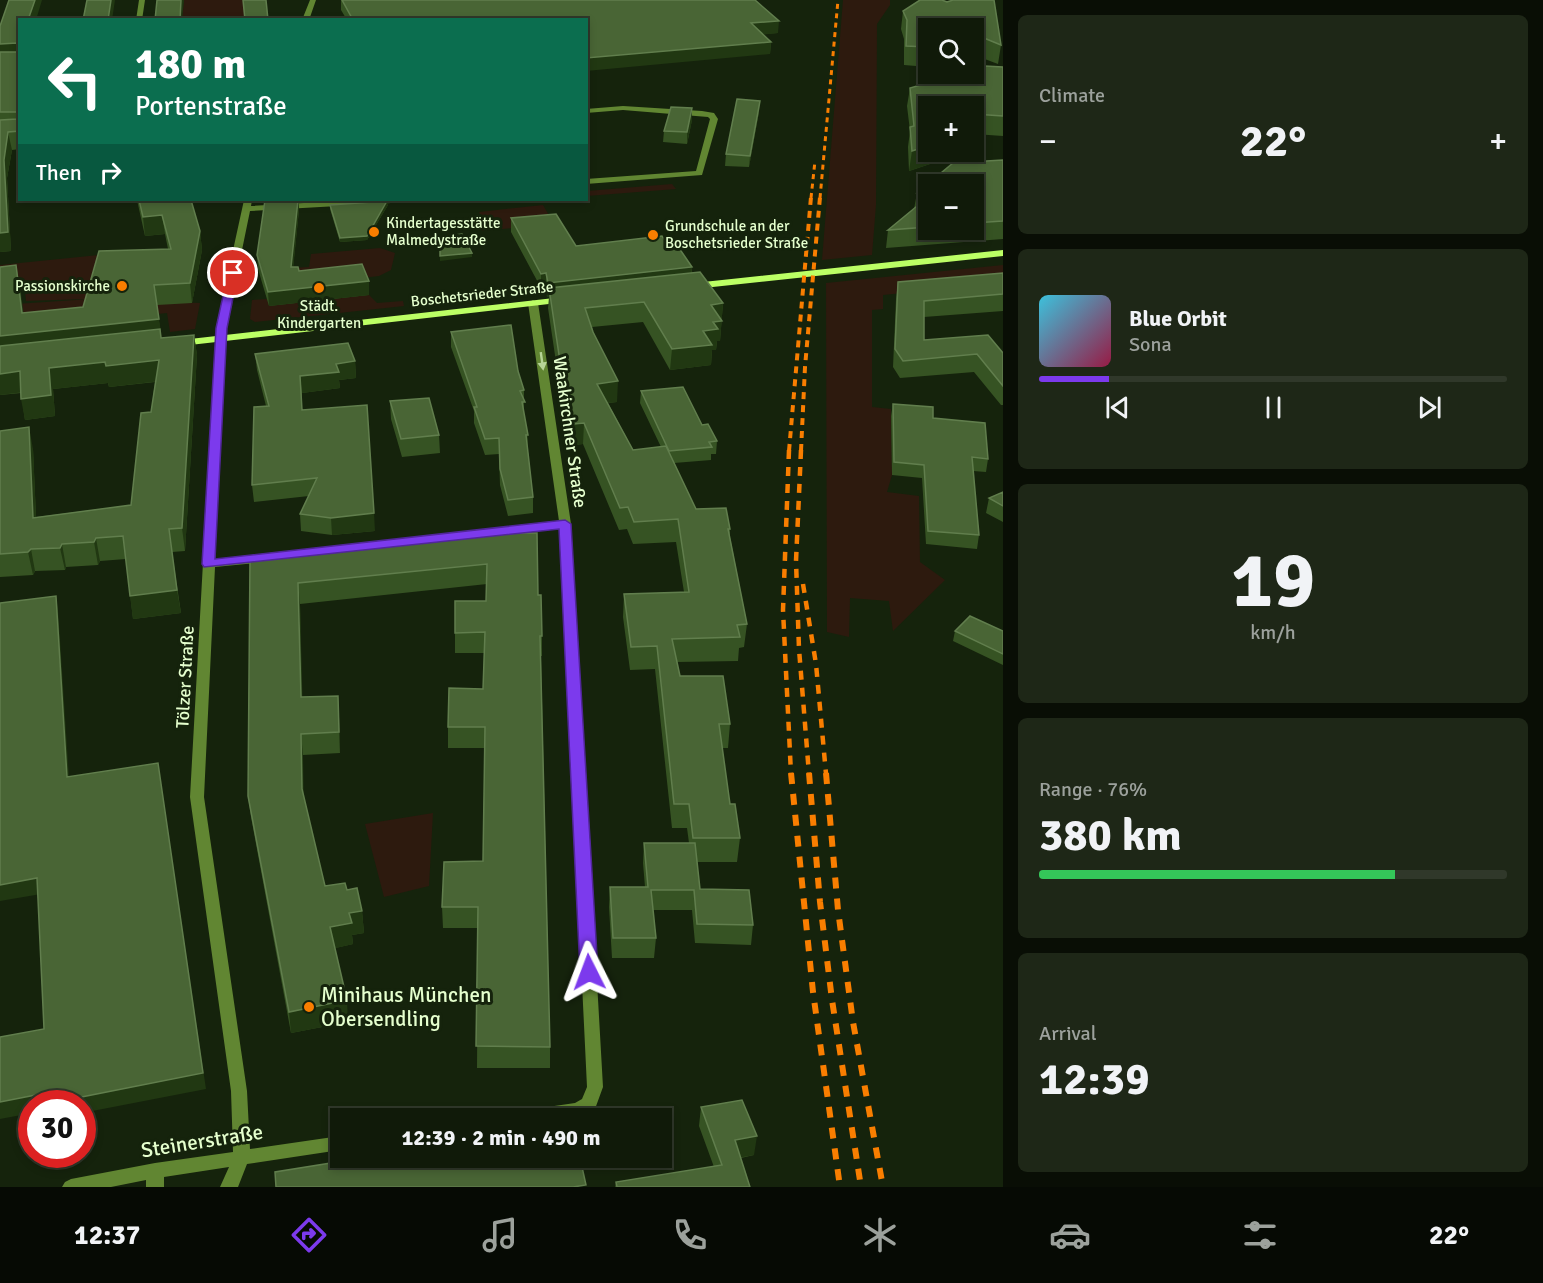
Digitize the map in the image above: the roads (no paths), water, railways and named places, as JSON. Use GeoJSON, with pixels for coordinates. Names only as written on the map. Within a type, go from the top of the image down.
{"type":"FeatureCollection","features":[{"type":"Feature","properties":{"kind":"main road"},"geometry":{"type":"LineString","coordinates":[[688,287],[1003,253]]}},
{"type":"Feature","properties":{"kind":"main road","name":"Boschetsrieder Straße"},"geometry":{"type":"LineString","coordinates":[[171,344],[570,299]]}},
{"type":"Feature","properties":{"kind":"street"},"geometry":{"type":"LineString","coordinates":[[139,18],[142,0]]}},
{"type":"Feature","properties":{"kind":"street"},"geometry":{"type":"LineString","coordinates":[[306,18],[313,0]]}},
{"type":"Feature","properties":{"kind":"street"},"geometry":{"type":"LineString","coordinates":[[588,111],[623,108],[711,116],[714,119],[699,173],[588,182]]}},
{"type":"Feature","properties":{"kind":"street"},"geometry":{"type":"LineString","coordinates":[[247,204],[355,201]]}},
{"type":"Feature","properties":{"kind":"street","name":"Tölzer Straße"},"geometry":{"type":"LineString","coordinates":[[242,1157],[239,1091],[230,1014],[197,797],[221,338],[247,204]]}},
{"type":"Feature","properties":{"kind":"street","name":"Waakirchner Straße"},"geometry":{"type":"LineString","coordinates":[[533,303],[565,524],[595,1087],[589,1104],[581,1108]]}},
{"type":"Feature","properties":{"kind":"street"},"geometry":{"type":"LineString","coordinates":[[381,544],[565,524]]}},
{"type":"Feature","properties":{"kind":"street"},"geometry":{"type":"LineString","coordinates":[[208,564],[277,556]]}},
{"type":"Feature","properties":{"kind":"street","name":"Steinerstraße"},"geometry":{"type":"LineString","coordinates":[[71,1187],[155,1179],[242,1157],[330,1144]]}},
{"type":"Feature","properties":{"kind":"street"},"geometry":{"type":"LineString","coordinates":[[229,1187],[242,1157]]}},
{"type":"Feature","properties":{"kind":"railway"},"geometry":{"type":"LineString","coordinates":[[820,198],[838,0]]}},
{"type":"Feature","properties":{"kind":"railway"},"geometry":{"type":"LineString","coordinates":[[811,198],[815,161]]}},
{"type":"Feature","properties":{"kind":"railway"},"geometry":{"type":"LineString","coordinates":[[789,451],[811,197]]}},
{"type":"Feature","properties":{"kind":"railway"},"geometry":{"type":"LineString","coordinates":[[801,451],[805,367],[820,197]]}},
{"type":"Feature","properties":{"kind":"railway"},"geometry":{"type":"LineString","coordinates":[[789,450],[783,610],[791,774]]}},
{"type":"Feature","properties":{"kind":"railway"},"geometry":{"type":"LineString","coordinates":[[801,450],[796,561],[799,649],[809,774]]}},
{"type":"Feature","properties":{"kind":"railway"},"geometry":{"type":"LineString","coordinates":[[803,584],[816,664],[826,774]]}},
{"type":"Feature","properties":{"kind":"railway"},"geometry":{"type":"LineString","coordinates":[[791,773],[813,992],[840,1187]]}},
{"type":"Feature","properties":{"kind":"railway"},"geometry":{"type":"LineString","coordinates":[[809,773],[820,902],[832,1000],[861,1187]]}},
{"type":"Feature","properties":{"kind":"railway"},"geometry":{"type":"LineString","coordinates":[[826,773],[838,910],[853,1022],[883,1187]]}},
{"type":"Feature","properties":{"kind":"place","name":"Kindertagesstätte Malmedystraße"},"geometry":{"type":"Point","coordinates":[374,232]}},
{"type":"Feature","properties":{"kind":"place","name":"Grundschule an der Boschetsrieder Straße"},"geometry":{"type":"Point","coordinates":[653,235]}},
{"type":"Feature","properties":{"kind":"place","name":"Passionskirche"},"geometry":{"type":"Point","coordinates":[122,286]}},
{"type":"Feature","properties":{"kind":"place","name":"Städt. Kindergarten"},"geometry":{"type":"Point","coordinates":[319,288]}},
{"type":"Feature","properties":{"kind":"place","name":"Minihaus München Obersendling"},"geometry":{"type":"Point","coordinates":[309,1007]}}]}
